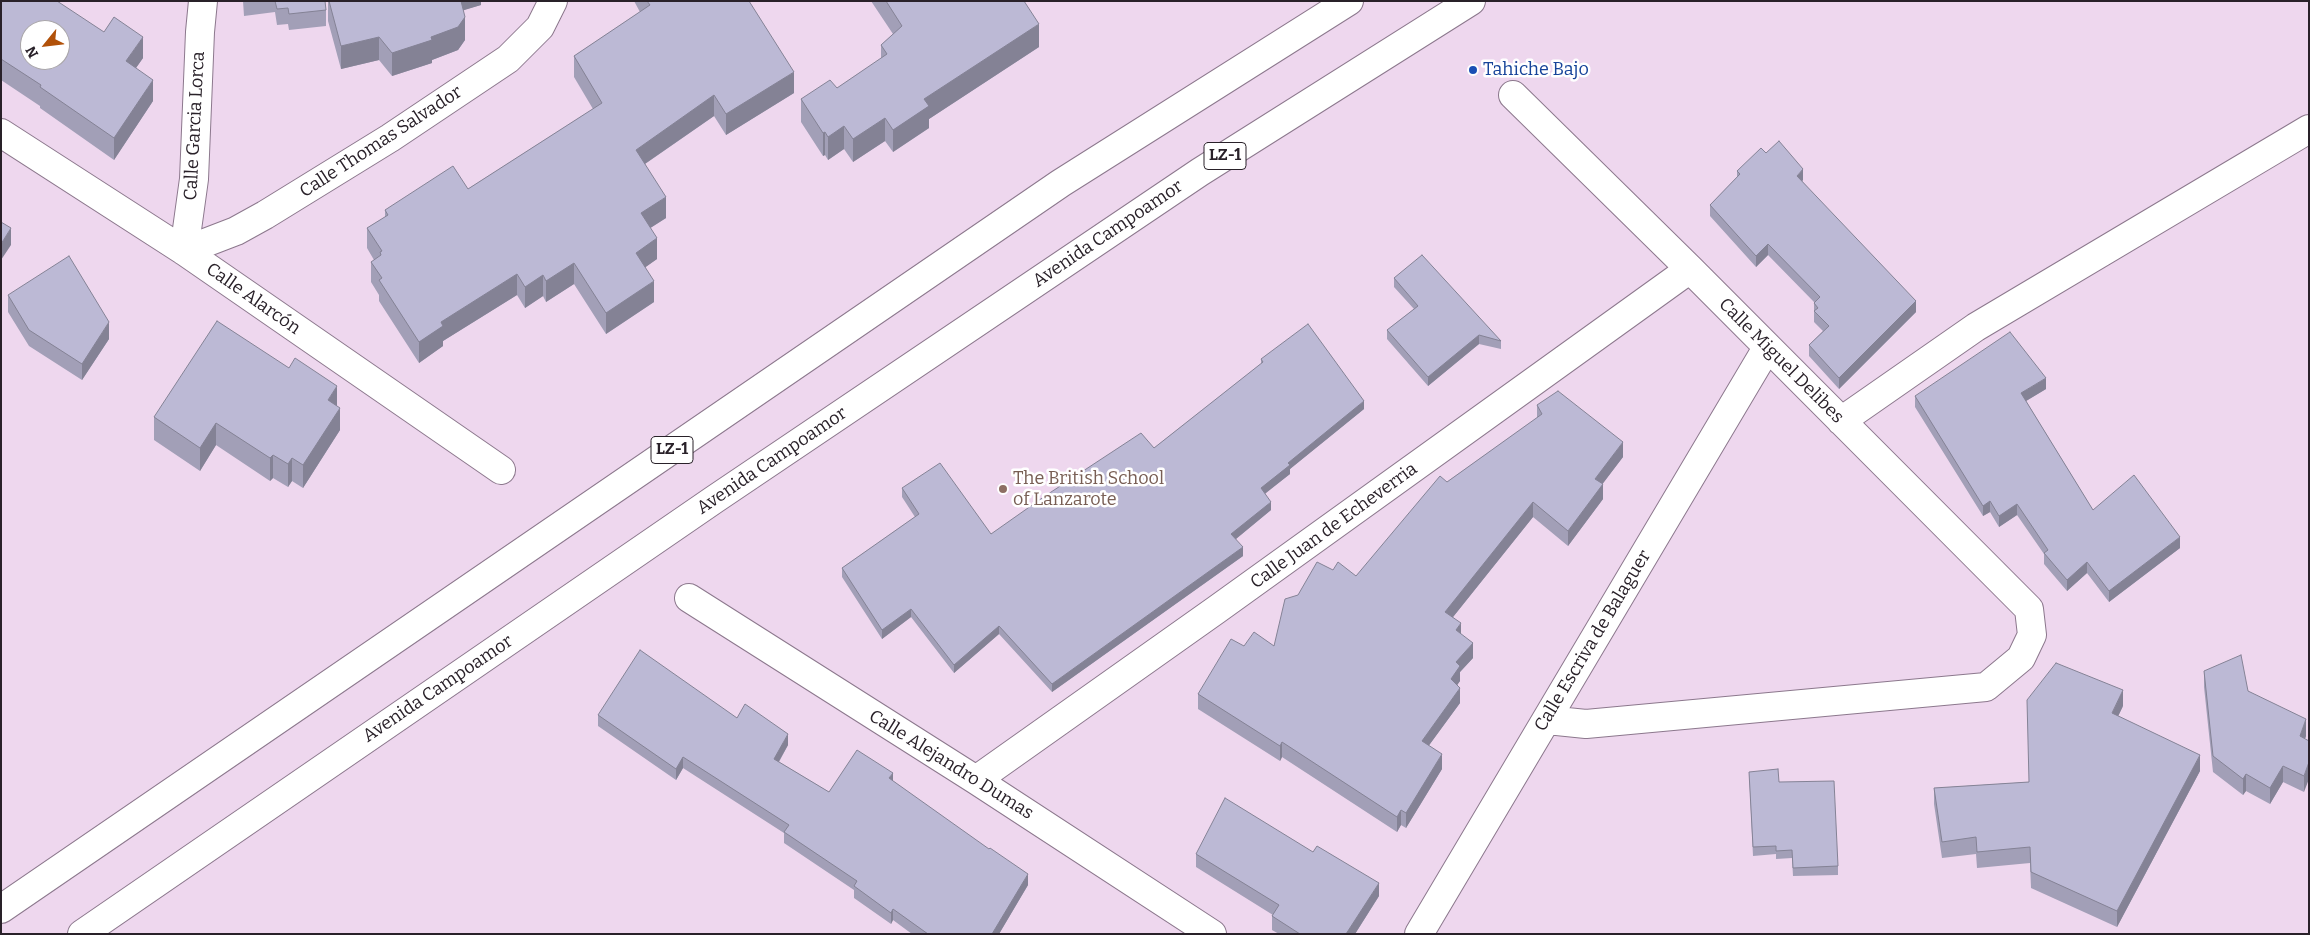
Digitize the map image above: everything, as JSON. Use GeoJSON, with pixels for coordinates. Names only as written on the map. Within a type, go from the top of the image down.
{"type":"FeatureCollection","features":[{"type":"Feature","properties":{"kind":"main road","name":"Calle Garcia Lorca"},"geometry":{"type":"LineString","coordinates":[[184,251],[194,179],[203,1]]}},
{"type":"Feature","properties":{"kind":"main road","name":"Calle Thomas Salvador"},"geometry":{"type":"LineString","coordinates":[[184,251],[236,231],[265,215],[390,138],[508,60],[540,27],[552,1]]}},
{"type":"Feature","properties":{"kind":"main road","name":"LZ-1"},"geometry":{"type":"LineString","coordinates":[[1,909],[1061,183],[1349,1]]}},
{"type":"Feature","properties":{"kind":"main road","name":"Avenida Campoamor"},"geometry":{"type":"LineString","coordinates":[[82,934],[691,516],[1200,172],[1471,1]]}},
{"type":"Feature","properties":{"kind":"main road","name":"Calle Miguel Delibes"},"geometry":{"type":"LineString","coordinates":[[1513,96],[1690,269],[2029,609],[2032,635],[2021,658],[1986,687],[1586,724],[1547,720]]}},
{"type":"Feature","properties":{"kind":"main road"},"geometry":{"type":"LineString","coordinates":[[1842,421],[1976,327],[2309,129]]}},
{"type":"Feature","properties":{"kind":"main road","name":"Calle Alarcón"},"geometry":{"type":"LineString","coordinates":[[1,133],[184,251],[501,470]]}},
{"type":"Feature","properties":{"kind":"main road","name":"Calle Juan de Echeverria"},"geometry":{"type":"LineString","coordinates":[[976,780],[1690,269]]}},
{"type":"Feature","properties":{"kind":"main road","name":"Calle Escriva de Balaguer"},"geometry":{"type":"LineString","coordinates":[[1419,934],[1767,348]]}},
{"type":"Feature","properties":{"kind":"main road","name":"Calle Alejandro Dumas"},"geometry":{"type":"LineString","coordinates":[[689,598],[976,780],[1212,934]]}},
{"type":"Feature","properties":{"kind":"building"},"geometry":{"type":"Polygon","coordinates":[[[1,1],[57,1],[104,32],[114,17],[143,37],[126,61],[153,80],[114,138],[40,87],[41,85],[1,59],[1,1]]]}},
{"type":"Feature","properties":{"kind":"building"},"geometry":{"type":"Polygon","coordinates":[[[275,1],[325,1],[326,10],[289,14],[288,8],[277,9],[275,1]]]}},
{"type":"Feature","properties":{"kind":"building"},"geometry":{"type":"Polygon","coordinates":[[[329,1],[461,1],[465,17],[458,27],[431,37],[432,40],[392,53],[379,37],[341,46],[329,1]]]}},
{"type":"Feature","properties":{"kind":"building"},"geometry":{"type":"Polygon","coordinates":[[[647,1],[749,1],[794,72],[726,114],[714,95],[636,150],[666,197],[641,213],[657,238],[636,253],[654,281],[606,313],[574,263],[546,281],[543,275],[525,287],[517,274],[441,322],[443,326],[419,342],[379,280],[382,278],[371,262],[381,255],[380,252],[382,251],[367,228],[388,215],[385,210],[453,166],[468,189],[602,103],[574,56],[650,5],[647,1]]]}},
{"type":"Feature","properties":{"kind":"building"},"geometry":{"type":"Polygon","coordinates":[[[886,1],[1024,1],[1039,24],[924,99],[929,106],[893,130],[885,118],[853,139],[844,126],[828,137],[825,132],[823,133],[801,99],[830,80],[837,88],[887,54],[881,45],[902,26],[886,1]]]}},
{"type":"Feature","properties":{"kind":"building"},"geometry":{"type":"Polygon","coordinates":[[[1779,141],[1803,169],[1797,176],[1916,301],[1839,378],[1809,345],[1829,326],[1814,311],[1818,308],[1814,303],[1820,297],[1768,244],[1756,256],[1710,205],[1740,174],[1737,171],[1761,148],[1766,153],[1779,141]]]}},
{"type":"Feature","properties":{"kind":"building"},"geometry":{"type":"Polygon","coordinates":[[[1,222],[11,228],[1,244],[1,222]]]}},
{"type":"Feature","properties":{"kind":"building"},"geometry":{"type":"Polygon","coordinates":[[[1422,255],[1501,341],[1479,335],[1428,377],[1387,330],[1418,306],[1394,278],[1422,255]]]}},
{"type":"Feature","properties":{"kind":"building"},"geometry":{"type":"Polygon","coordinates":[[[69,256],[109,322],[82,364],[29,330],[8,295],[69,256]]]}},
{"type":"Feature","properties":{"kind":"building"},"geometry":{"type":"Polygon","coordinates":[[[217,321],[289,368],[295,358],[337,386],[328,400],[340,408],[303,465],[292,458],[288,464],[273,455],[270,458],[216,423],[200,448],[154,417],[217,321]]]}},
{"type":"Feature","properties":{"kind":"building"},"geometry":{"type":"Polygon","coordinates":[[[1308,324],[1364,401],[1288,463],[1290,465],[1261,488],[1271,502],[1231,534],[1243,547],[1052,684],[999,626],[954,665],[911,609],[882,630],[842,568],[919,514],[902,488],[940,463],[991,534],[1141,433],[1154,448],[1263,362],[1261,359],[1308,324]]]}},
{"type":"Feature","properties":{"kind":"building"},"geometry":{"type":"Polygon","coordinates":[[[2010,332],[2046,378],[2021,393],[2093,510],[2134,475],[2180,537],[2109,591],[2087,562],[2067,580],[2044,553],[2048,550],[2017,504],[1999,516],[1990,501],[1983,506],[1915,396],[2010,332]]]}},
{"type":"Feature","properties":{"kind":"building"},"geometry":{"type":"Polygon","coordinates":[[[1558,391],[1623,442],[1595,479],[1603,484],[1568,531],[1533,502],[1445,612],[1461,623],[1456,630],[1473,643],[1456,662],[1460,666],[1451,679],[1460,688],[1422,741],[1442,754],[1406,813],[1401,810],[1397,817],[1282,742],[1280,746],[1198,694],[1231,639],[1244,646],[1254,632],[1274,646],[1285,599],[1298,595],[1317,562],[1333,570],[1338,562],[1356,576],[1440,476],[1447,482],[1542,414],[1537,405],[1558,391]]]}},
{"type":"Feature","properties":{"kind":"building"},"geometry":{"type":"Polygon","coordinates":[[[640,650],[737,718],[745,704],[788,734],[774,759],[829,792],[857,750],[893,773],[889,778],[989,849],[1028,874],[992,934],[928,934],[893,909],[891,913],[854,886],[857,881],[784,832],[789,825],[683,757],[676,769],[598,715],[640,650]]]}},
{"type":"Feature","properties":{"kind":"building"},"geometry":{"type":"Polygon","coordinates":[[[2241,655],[2248,691],[2306,719],[2300,736],[2309,741],[2309,762],[2304,776],[2283,766],[2270,788],[2246,774],[2243,779],[2213,756],[2204,671],[2241,655]]]}},
{"type":"Feature","properties":{"kind":"building"},"geometry":{"type":"Polygon","coordinates":[[[2056,663],[2123,690],[2112,713],[2200,755],[2117,911],[2031,872],[2030,847],[1977,852],[1976,837],[1942,842],[1934,788],[2029,782],[2027,700],[2056,663]]]}},
{"type":"Feature","properties":{"kind":"building"},"geometry":{"type":"Polygon","coordinates":[[[1778,769],[1779,782],[1834,781],[1838,866],[1793,868],[1792,850],[1776,851],[1776,846],[1753,847],[1749,772],[1778,769]]]}},
{"type":"Feature","properties":{"kind":"building"},"geometry":{"type":"Polygon","coordinates":[[[1225,798],[1313,852],[1317,846],[1379,883],[1346,934],[1300,934],[1272,916],[1279,905],[1196,854],[1225,798]]]}},
{"type":"Feature","properties":{"kind":"place","name":"Tahiche Bajo"},"geometry":{"type":"Point","coordinates":[1473,70]}},
{"type":"Feature","properties":{"kind":"place","name":"The British School of Lanzarote"},"geometry":{"type":"Point","coordinates":[1003,489]}}]}
